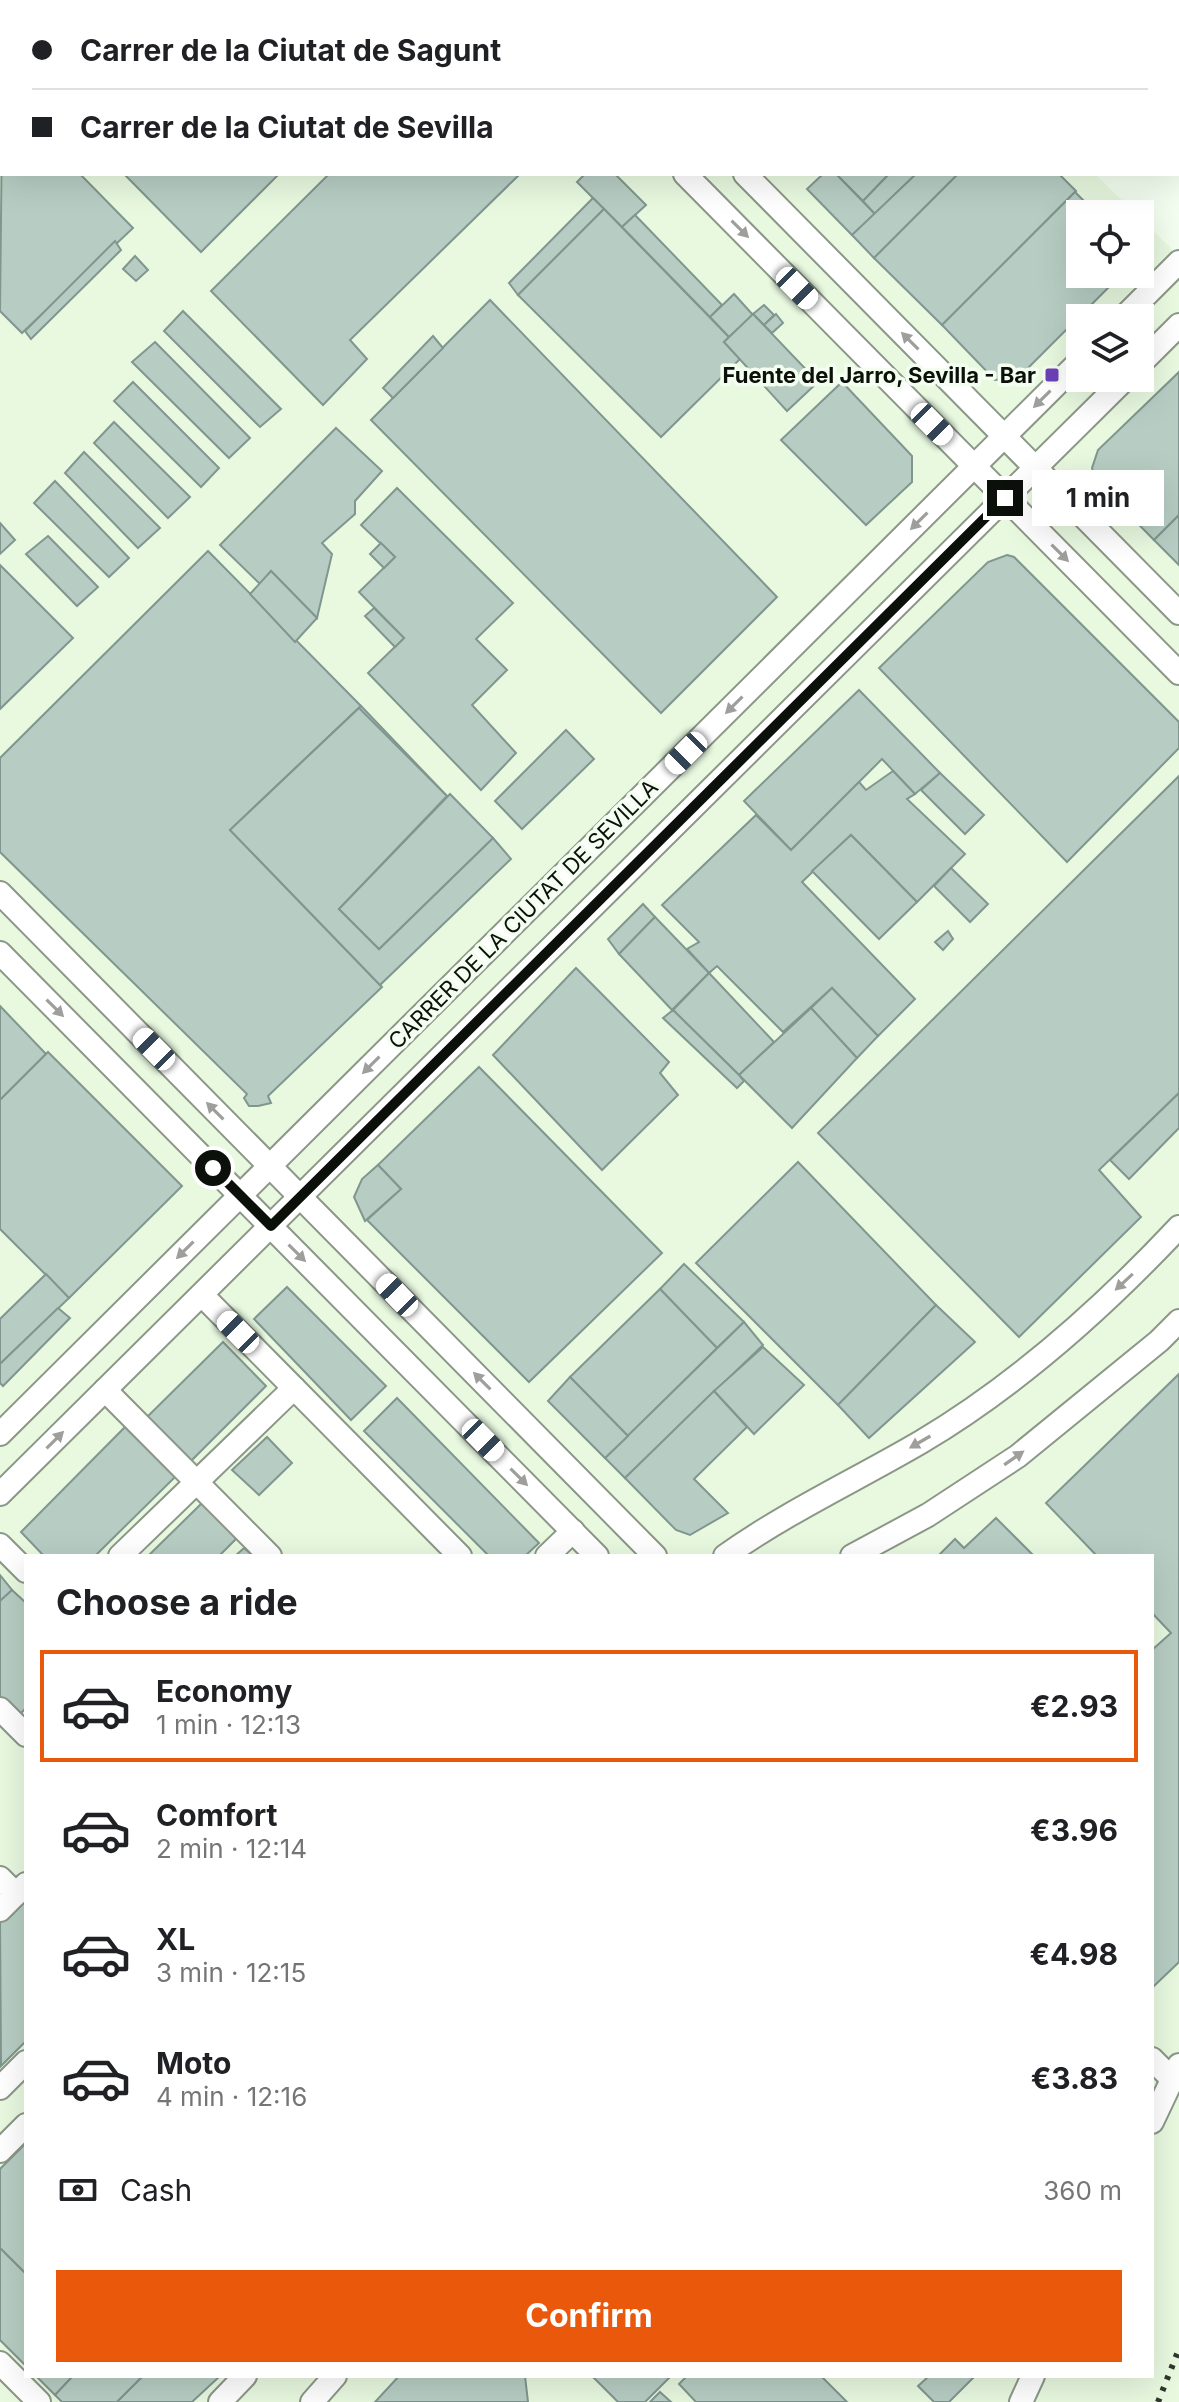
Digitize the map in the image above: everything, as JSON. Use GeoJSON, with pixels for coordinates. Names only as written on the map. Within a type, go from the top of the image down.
{"type":"FeatureCollection","features":[{"type":"Feature","properties":{"kind":"street"},"geometry":{"type":"LineString","coordinates":[[687,176],[1179,673]]}},
{"type":"Feature","properties":{"kind":"street"},"geometry":{"type":"LineString","coordinates":[[747,176],[1179,613]]}},
{"type":"Feature","properties":{"kind":"street"},"geometry":{"type":"LineString","coordinates":[[1137,304],[1179,262]]}},
{"type":"Feature","properties":{"kind":"street"},"geometry":{"type":"LineString","coordinates":[[1154,350],[1179,325]]}},
{"type":"Feature","properties":{"kind":"street","name":"CARRER DE LA CIUTAT DE SEVILLA"},"geometry":{"type":"LineString","coordinates":[[0,1434],[1066,375]]}},
{"type":"Feature","properties":{"kind":"street","name":"CARRER DE LA CIUTAT DE SEVILLA"},"geometry":{"type":"LineString","coordinates":[[0,1494],[1112,392]]}},
{"type":"Feature","properties":{"kind":"street"},"geometry":{"type":"LineString","coordinates":[[0,893],[653,1554]]}},
{"type":"Feature","properties":{"kind":"street"},"geometry":{"type":"LineString","coordinates":[[0,953],[595,1554]]}},
{"type":"Feature","properties":{"kind":"street"},"geometry":{"type":"LineString","coordinates":[[728,1554],[820,1496],[922,1441],[991,1396],[1081,1323],[1179,1227]]}},
{"type":"Feature","properties":{"kind":"street"},"geometry":{"type":"LineString","coordinates":[[202,1295],[458,1554]]}},
{"type":"Feature","properties":{"kind":"street"},"geometry":{"type":"LineString","coordinates":[[856,1554],[928,1515],[1018,1456],[1159,1341],[1179,1321]]}},
{"type":"Feature","properties":{"kind":"street"},"geometry":{"type":"LineString","coordinates":[[122,1554],[294,1388]]}},
{"type":"Feature","properties":{"kind":"street"},"geometry":{"type":"LineString","coordinates":[[105,1390],[268,1554]]}},
{"type":"Feature","properties":{"kind":"street"},"geometry":{"type":"LineString","coordinates":[[549,1554],[573,1531]]}},
{"type":"Feature","properties":{"kind":"street"},"geometry":{"type":"LineString","coordinates":[[0,1545],[24,1569]]}},
{"type":"Feature","properties":{"kind":"street"},"geometry":{"type":"LineString","coordinates":[[0,1709],[24,1733]]}},
{"type":"Feature","properties":{"kind":"street"},"geometry":{"type":"LineString","coordinates":[[1154,2060],[1176,2072],[1154,2117]]}},
{"type":"Feature","properties":{"kind":"street"},"geometry":{"type":"LineString","coordinates":[[0,2088],[24,2064]]}},
{"type":"Feature","properties":{"kind":"street"},"geometry":{"type":"LineString","coordinates":[[0,2151],[24,2127]]}},
{"type":"Feature","properties":{"kind":"street"},"geometry":{"type":"LineString","coordinates":[[0,2363],[39,2402]]}},
{"type":"Feature","properties":{"kind":"street"},"geometry":{"type":"LineString","coordinates":[[220,2402],[243,2378]]}},
{"type":"Feature","properties":{"kind":"street"},"geometry":{"type":"LineString","coordinates":[[312,2402],[333,2378]]}},
{"type":"Feature","properties":{"kind":"street"},"geometry":{"type":"LineString","coordinates":[[1021,2402],[1032,2378]]}},
{"type":"Feature","properties":{"kind":"shaded area"},"geometry":{"type":"Polygon","coordinates":[[[0,176],[1097,176],[1122,200],[1066,200],[1066,288],[1154,288],[1154,232],[1179,256],[1179,2402],[0,2402],[0,176]]]}},
{"type":"Feature","properties":{"kind":"building"},"geometry":{"type":"Polygon","coordinates":[[[1,176],[82,176],[133,228],[22,333],[0,311],[1,176]]]}},
{"type":"Feature","properties":{"kind":"building"},"geometry":{"type":"Polygon","coordinates":[[[126,176],[277,176],[201,252],[126,176]]]}},
{"type":"Feature","properties":{"kind":"building"},"geometry":{"type":"Polygon","coordinates":[[[327,176],[518,176],[350,340],[367,359],[323,405],[211,291],[327,176]]]}},
{"type":"Feature","properties":{"kind":"building"},"geometry":{"type":"Polygon","coordinates":[[[583,176],[617,176],[646,205],[622,227],[577,182],[583,176]]]}},
{"type":"Feature","properties":{"kind":"building"},"geometry":{"type":"Polygon","coordinates":[[[821,176],[838,176],[875,214],[852,235],[807,189],[821,176]]]}},
{"type":"Feature","properties":{"kind":"building"},"geometry":{"type":"Polygon","coordinates":[[[838,176],[887,176],[863,201],[838,176]]]}},
{"type":"Feature","properties":{"kind":"building"},"geometry":{"type":"Polygon","coordinates":[[[887,176],[914,176],[875,214],[863,201],[887,176]]]}},
{"type":"Feature","properties":{"kind":"building"},"geometry":{"type":"Polygon","coordinates":[[[914,176],[956,176],[874,258],[852,235],[914,176]]]}},
{"type":"Feature","properties":{"kind":"building"},"geometry":{"type":"Polygon","coordinates":[[[956,176],[1061,176],[1076,191],[942,325],[874,258],[956,176]]]}},
{"type":"Feature","properties":{"kind":"building"},"geometry":{"type":"Polygon","coordinates":[[[1075,192],[1083,200],[1067,200],[1075,192]]]}},
{"type":"Feature","properties":{"kind":"building"},"geometry":{"type":"Polygon","coordinates":[[[593,198],[604,209],[518,295],[509,283],[593,198]]]}},
{"type":"Feature","properties":{"kind":"building"},"geometry":{"type":"Polygon","coordinates":[[[1066,201],[1066,288],[1108,288],[1092,304],[1066,304],[1066,330],[1018,378],[995,380],[942,325],[1066,201]]]}},
{"type":"Feature","properties":{"kind":"building"},"geometry":{"type":"Polygon","coordinates":[[[604,209],[729,337],[724,342],[740,359],[661,437],[518,295],[604,209]]]}},
{"type":"Feature","properties":{"kind":"building"},"geometry":{"type":"Polygon","coordinates":[[[635,215],[722,305],[710,317],[622,227],[635,215]]]}},
{"type":"Feature","properties":{"kind":"building"},"geometry":{"type":"Polygon","coordinates":[[[115,241],[121,250],[31,339],[25,331],[115,241]]]}},
{"type":"Feature","properties":{"kind":"building"},"geometry":{"type":"Polygon","coordinates":[[[135,256],[148,270],[136,281],[123,269],[135,256]]]}},
{"type":"Feature","properties":{"kind":"building"},"geometry":{"type":"Polygon","coordinates":[[[734,294],[753,315],[729,337],[710,317],[734,294]]]}},
{"type":"Feature","properties":{"kind":"building"},"geometry":{"type":"Polygon","coordinates":[[[490,300],[777,597],[661,713],[371,420],[490,300]]]}},
{"type":"Feature","properties":{"kind":"building"},"geometry":{"type":"Polygon","coordinates":[[[764,305],[774,315],[764,325],[753,314],[764,305]]]}},
{"type":"Feature","properties":{"kind":"building"},"geometry":{"type":"Polygon","coordinates":[[[183,311],[281,409],[260,427],[164,331],[183,311]]]}},
{"type":"Feature","properties":{"kind":"building"},"geometry":{"type":"Polygon","coordinates":[[[753,314],[818,382],[787,411],[724,342],[753,314]]]}},
{"type":"Feature","properties":{"kind":"building"},"geometry":{"type":"Polygon","coordinates":[[[776,314],[783,323],[772,333],[764,325],[776,314]]]}},
{"type":"Feature","properties":{"kind":"building"},"geometry":{"type":"Polygon","coordinates":[[[433,336],[443,348],[393,398],[383,388],[433,336]]]}},
{"type":"Feature","properties":{"kind":"building"},"geometry":{"type":"Polygon","coordinates":[[[155,342],[250,438],[229,458],[132,362],[155,342]]]}},
{"type":"Feature","properties":{"kind":"building"},"geometry":{"type":"Polygon","coordinates":[[[1179,372],[1179,515],[1154,540],[1097,482],[1092,468],[1098,450],[1179,372]]]}},
{"type":"Feature","properties":{"kind":"building"},"geometry":{"type":"Polygon","coordinates":[[[133,382],[219,468],[201,487],[114,401],[133,382]]]}},
{"type":"Feature","properties":{"kind":"building"},"geometry":{"type":"Polygon","coordinates":[[[842,382],[912,456],[912,482],[866,525],[781,440],[842,382]]]}},
{"type":"Feature","properties":{"kind":"building"},"geometry":{"type":"Polygon","coordinates":[[[114,422],[190,497],[168,518],[94,443],[114,422]]]}},
{"type":"Feature","properties":{"kind":"building"},"geometry":{"type":"Polygon","coordinates":[[[336,428],[382,471],[355,501],[355,514],[322,543],[332,554],[317,618],[271,571],[261,585],[220,545],[336,428]]]}},
{"type":"Feature","properties":{"kind":"building"},"geometry":{"type":"Polygon","coordinates":[[[84,452],[160,528],[138,548],[65,473],[84,452]]]}},
{"type":"Feature","properties":{"kind":"building"},"geometry":{"type":"Polygon","coordinates":[[[55,481],[129,558],[109,577],[34,503],[55,481]]]}},
{"type":"Feature","properties":{"kind":"building"},"geometry":{"type":"Polygon","coordinates":[[[397,488],[513,603],[476,639],[507,670],[472,705],[516,753],[481,790],[368,673],[404,638],[359,592],[395,557],[361,525],[397,488]]]}},
{"type":"Feature","properties":{"kind":"building"},"geometry":{"type":"Polygon","coordinates":[[[1179,515],[1179,565],[1154,540],[1179,515]]]}},
{"type":"Feature","properties":{"kind":"building"},"geometry":{"type":"Polygon","coordinates":[[[0,523],[15,540],[0,554],[0,523]]]}},
{"type":"Feature","properties":{"kind":"building"},"geometry":{"type":"Polygon","coordinates":[[[48,536],[98,587],[77,606],[26,554],[48,536]]]}},
{"type":"Feature","properties":{"kind":"building"},"geometry":{"type":"Polygon","coordinates":[[[381,543],[395,557],[384,568],[370,554],[381,543]]]}},
{"type":"Feature","properties":{"kind":"building"},"geometry":{"type":"Polygon","coordinates":[[[208,551],[361,706],[230,830],[382,987],[268,1096],[271,1103],[258,1106],[249,1106],[244,1098],[247,1094],[0,852],[0,758],[208,551]]]}},
{"type":"Feature","properties":{"kind":"building"},"geometry":{"type":"Polygon","coordinates":[[[1007,555],[1014,557],[1179,722],[1179,748],[1067,862],[879,668],[988,562],[1007,555]]]}},
{"type":"Feature","properties":{"kind":"building"},"geometry":{"type":"Polygon","coordinates":[[[0,565],[73,638],[0,709],[0,565]]]}},
{"type":"Feature","properties":{"kind":"building"},"geometry":{"type":"Polygon","coordinates":[[[271,571],[317,618],[295,642],[250,594],[271,571]]]}},
{"type":"Feature","properties":{"kind":"building"},"geometry":{"type":"Polygon","coordinates":[[[374,608],[404,638],[395,647],[365,616],[374,608]]]}},
{"type":"Feature","properties":{"kind":"building"},"geometry":{"type":"Polygon","coordinates":[[[859,690],[940,773],[915,794],[882,759],[791,850],[744,801],[859,690]]]}},
{"type":"Feature","properties":{"kind":"building"},"geometry":{"type":"Polygon","coordinates":[[[361,706],[447,796],[339,904],[250,811],[361,706]]]}},
{"type":"Feature","properties":{"kind":"building"},"geometry":{"type":"Polygon","coordinates":[[[359,708],[447,796],[339,909],[379,949],[493,838],[511,859],[380,985],[230,830],[359,708]]]}},
{"type":"Feature","properties":{"kind":"building"},"geometry":{"type":"Polygon","coordinates":[[[566,730],[594,759],[522,829],[495,801],[566,730]]]}},
{"type":"Feature","properties":{"kind":"building"},"geometry":{"type":"Polygon","coordinates":[[[893,771],[915,794],[907,799],[965,854],[917,902],[851,835],[802,882],[915,999],[878,1036],[832,988],[783,1032],[717,966],[709,973],[687,949],[699,942],[662,905],[756,815],[791,850],[859,782],[866,790],[893,771]]]}},
{"type":"Feature","properties":{"kind":"building"},"geometry":{"type":"Polygon","coordinates":[[[940,773],[984,815],[965,834],[921,790],[940,773]]]}},
{"type":"Feature","properties":{"kind":"building"},"geometry":{"type":"Polygon","coordinates":[[[1179,776],[1179,1093],[1099,1170],[1141,1217],[1019,1337],[818,1133],[1179,776]]]}},
{"type":"Feature","properties":{"kind":"building"},"geometry":{"type":"Polygon","coordinates":[[[450,794],[493,838],[379,949],[339,909],[450,794]]]}},
{"type":"Feature","properties":{"kind":"building"},"geometry":{"type":"Polygon","coordinates":[[[851,835],[917,902],[879,939],[812,871],[851,835]]]}},
{"type":"Feature","properties":{"kind":"building"},"geometry":{"type":"Polygon","coordinates":[[[951,868],[988,904],[970,922],[934,886],[951,868]]]}},
{"type":"Feature","properties":{"kind":"building"},"geometry":{"type":"Polygon","coordinates":[[[643,904],[655,917],[619,954],[608,939],[643,904]]]}},
{"type":"Feature","properties":{"kind":"building"},"geometry":{"type":"Polygon","coordinates":[[[655,917],[709,973],[672,1010],[619,954],[655,917]]]}},
{"type":"Feature","properties":{"kind":"building"},"geometry":{"type":"Polygon","coordinates":[[[948,931],[953,939],[943,950],[935,942],[948,931]]]}},
{"type":"Feature","properties":{"kind":"building"},"geometry":{"type":"Polygon","coordinates":[[[576,968],[669,1062],[660,1073],[678,1095],[602,1170],[493,1055],[576,968]]]}},
{"type":"Feature","properties":{"kind":"building"},"geometry":{"type":"Polygon","coordinates":[[[709,973],[774,1042],[739,1075],[673,1010],[709,973]]]}},
{"type":"Feature","properties":{"kind":"building"},"geometry":{"type":"Polygon","coordinates":[[[832,988],[878,1036],[857,1058],[811,1008],[832,988]]]}},
{"type":"Feature","properties":{"kind":"building"},"geometry":{"type":"Polygon","coordinates":[[[0,1006],[46,1054],[0,1100],[0,1006]]]}},
{"type":"Feature","properties":{"kind":"building"},"geometry":{"type":"Polygon","coordinates":[[[811,1008],[857,1058],[792,1128],[739,1075],[811,1008]]]}},
{"type":"Feature","properties":{"kind":"building"},"geometry":{"type":"Polygon","coordinates":[[[673,1010],[744,1081],[737,1088],[663,1018],[673,1010]]]}},
{"type":"Feature","properties":{"kind":"building"},"geometry":{"type":"Polygon","coordinates":[[[48,1052],[182,1186],[69,1298],[0,1229],[0,1100],[48,1052]]]}},
{"type":"Feature","properties":{"kind":"building"},"geometry":{"type":"Polygon","coordinates":[[[479,1067],[662,1253],[529,1382],[367,1220],[401,1189],[378,1165],[479,1067]]]}},
{"type":"Feature","properties":{"kind":"building"},"geometry":{"type":"Polygon","coordinates":[[[1179,1093],[1179,1128],[1129,1179],[1110,1160],[1179,1093]]]}},
{"type":"Feature","properties":{"kind":"building"},"geometry":{"type":"Polygon","coordinates":[[[798,1162],[936,1305],[838,1405],[696,1263],[798,1162]]]}},
{"type":"Feature","properties":{"kind":"building"},"geometry":{"type":"Polygon","coordinates":[[[378,1165],[401,1189],[365,1221],[354,1197],[362,1179],[378,1165]]]}},
{"type":"Feature","properties":{"kind":"building"},"geometry":{"type":"Polygon","coordinates":[[[684,1264],[744,1322],[717,1348],[660,1289],[684,1264]]]}},
{"type":"Feature","properties":{"kind":"building"},"geometry":{"type":"Polygon","coordinates":[[[46,1274],[69,1298],[0,1364],[0,1319],[46,1274]]]}},
{"type":"Feature","properties":{"kind":"building"},"geometry":{"type":"Polygon","coordinates":[[[287,1287],[386,1386],[351,1420],[254,1319],[287,1287]]]}},
{"type":"Feature","properties":{"kind":"building"},"geometry":{"type":"Polygon","coordinates":[[[660,1289],[717,1348],[628,1436],[570,1377],[660,1289]]]}},
{"type":"Feature","properties":{"kind":"building"},"geometry":{"type":"Polygon","coordinates":[[[936,1305],[975,1342],[869,1438],[838,1405],[936,1305]]]}},
{"type":"Feature","properties":{"kind":"building"},"geometry":{"type":"Polygon","coordinates":[[[58,1308],[70,1318],[3,1386],[0,1383],[0,1364],[58,1308]]]}},
{"type":"Feature","properties":{"kind":"building"},"geometry":{"type":"Polygon","coordinates":[[[744,1322],[763,1345],[625,1478],[605,1458],[744,1322]]]}},
{"type":"Feature","properties":{"kind":"building"},"geometry":{"type":"Polygon","coordinates":[[[223,1342],[266,1386],[187,1465],[144,1420],[223,1342]]]}},
{"type":"Feature","properties":{"kind":"building"},"geometry":{"type":"Polygon","coordinates":[[[763,1347],[804,1385],[754,1434],[714,1391],[763,1347]]]}},
{"type":"Feature","properties":{"kind":"building"},"geometry":{"type":"Polygon","coordinates":[[[1179,1374],[1179,1962],[1154,1986],[1154,1648],[1171,1633],[1154,1615],[1154,1554],[1095,1554],[1046,1503],[1179,1374]]]}},
{"type":"Feature","properties":{"kind":"building"},"geometry":{"type":"Polygon","coordinates":[[[570,1377],[628,1436],[605,1458],[548,1401],[570,1377]]]}},
{"type":"Feature","properties":{"kind":"building"},"geometry":{"type":"Polygon","coordinates":[[[714,1391],[747,1427],[694,1479],[728,1513],[690,1535],[676,1530],[625,1478],[714,1391]]]}},
{"type":"Feature","properties":{"kind":"building"},"geometry":{"type":"Polygon","coordinates":[[[397,1398],[539,1543],[527,1554],[487,1554],[364,1431],[397,1398]]]}},
{"type":"Feature","properties":{"kind":"building"},"geometry":{"type":"Polygon","coordinates":[[[125,1427],[175,1477],[97,1554],[42,1554],[21,1532],[125,1427]]]}},
{"type":"Feature","properties":{"kind":"building"},"geometry":{"type":"Polygon","coordinates":[[[267,1437],[292,1463],[259,1495],[232,1470],[267,1437]]]}},
{"type":"Feature","properties":{"kind":"building"},"geometry":{"type":"Polygon","coordinates":[[[202,1503],[237,1538],[221,1554],[150,1554],[202,1503]]]}},
{"type":"Feature","properties":{"kind":"building"},"geometry":{"type":"Polygon","coordinates":[[[996,1518],[1032,1554],[940,1554],[955,1539],[964,1548],[996,1518]]]}},
{"type":"Feature","properties":{"kind":"building"},"geometry":{"type":"Polygon","coordinates":[[[244,1548],[251,1554],[237,1554],[244,1548]]]}},
{"type":"Feature","properties":{"kind":"building"},"geometry":{"type":"Polygon","coordinates":[[[0,1575],[12,1590],[0,1601],[0,1575]]]}},
{"type":"Feature","properties":{"kind":"building"},"geometry":{"type":"Polygon","coordinates":[[[12,1590],[24,1601],[24,1710],[15,1719],[0,1707],[0,1601],[12,1590]]]}},
{"type":"Feature","properties":{"kind":"building"},"geometry":{"type":"Polygon","coordinates":[[[24,1895],[24,2043],[1,2066],[0,1918],[24,1895]]]}},
{"type":"Feature","properties":{"kind":"building"},"geometry":{"type":"Polygon","coordinates":[[[24,2145],[24,2272],[0,2248],[0,2169],[24,2145]]]}},
{"type":"Feature","properties":{"kind":"building"},"geometry":{"type":"Polygon","coordinates":[[[0,2248],[24,2272],[24,2364],[0,2340],[0,2248]]]}},
{"type":"Feature","properties":{"kind":"building"},"geometry":{"type":"Polygon","coordinates":[[[38,2378],[71,2378],[55,2395],[38,2378]]]}},
{"type":"Feature","properties":{"kind":"building"},"geometry":{"type":"Polygon","coordinates":[[[71,2378],[141,2378],[117,2402],[62,2402],[55,2395],[71,2378]]]}},
{"type":"Feature","properties":{"kind":"building"},"geometry":{"type":"Polygon","coordinates":[[[141,2378],[218,2378],[192,2402],[117,2402],[141,2378]]]}},
{"type":"Feature","properties":{"kind":"building"},"geometry":{"type":"Polygon","coordinates":[[[397,2378],[525,2378],[528,2402],[375,2402],[397,2378]]]}},
{"type":"Feature","properties":{"kind":"building"},"geometry":{"type":"Polygon","coordinates":[[[594,2378],[669,2378],[645,2402],[618,2402],[594,2378]]]}},
{"type":"Feature","properties":{"kind":"building"},"geometry":{"type":"Polygon","coordinates":[[[685,2378],[823,2378],[847,2402],[696,2402],[679,2384],[685,2378]]]}},
{"type":"Feature","properties":{"kind":"building"},"geometry":{"type":"Polygon","coordinates":[[[927,2378],[973,2378],[949,2402],[934,2402],[918,2386],[927,2378]]]}},
{"type":"Feature","properties":{"kind":"building"},"geometry":{"type":"Polygon","coordinates":[[[660,2392],[671,2402],[650,2402],[660,2392]]]}},
{"type":"Feature","properties":{"kind":"railway"},"geometry":{"type":"LineString","coordinates":[[1158,2402],[1179,2349]]}},
{"type":"Feature","properties":{"kind":"place","name":"Fuente del Jarro, Sevilla - Bar"},"geometry":{"type":"Point","coordinates":[1052,375]}},
{"type":"Feature","properties":{"kind":"route"},"geometry":{"type":"LineString","coordinates":[[213,1168],[271,1226],[1005,498]]}}]}
